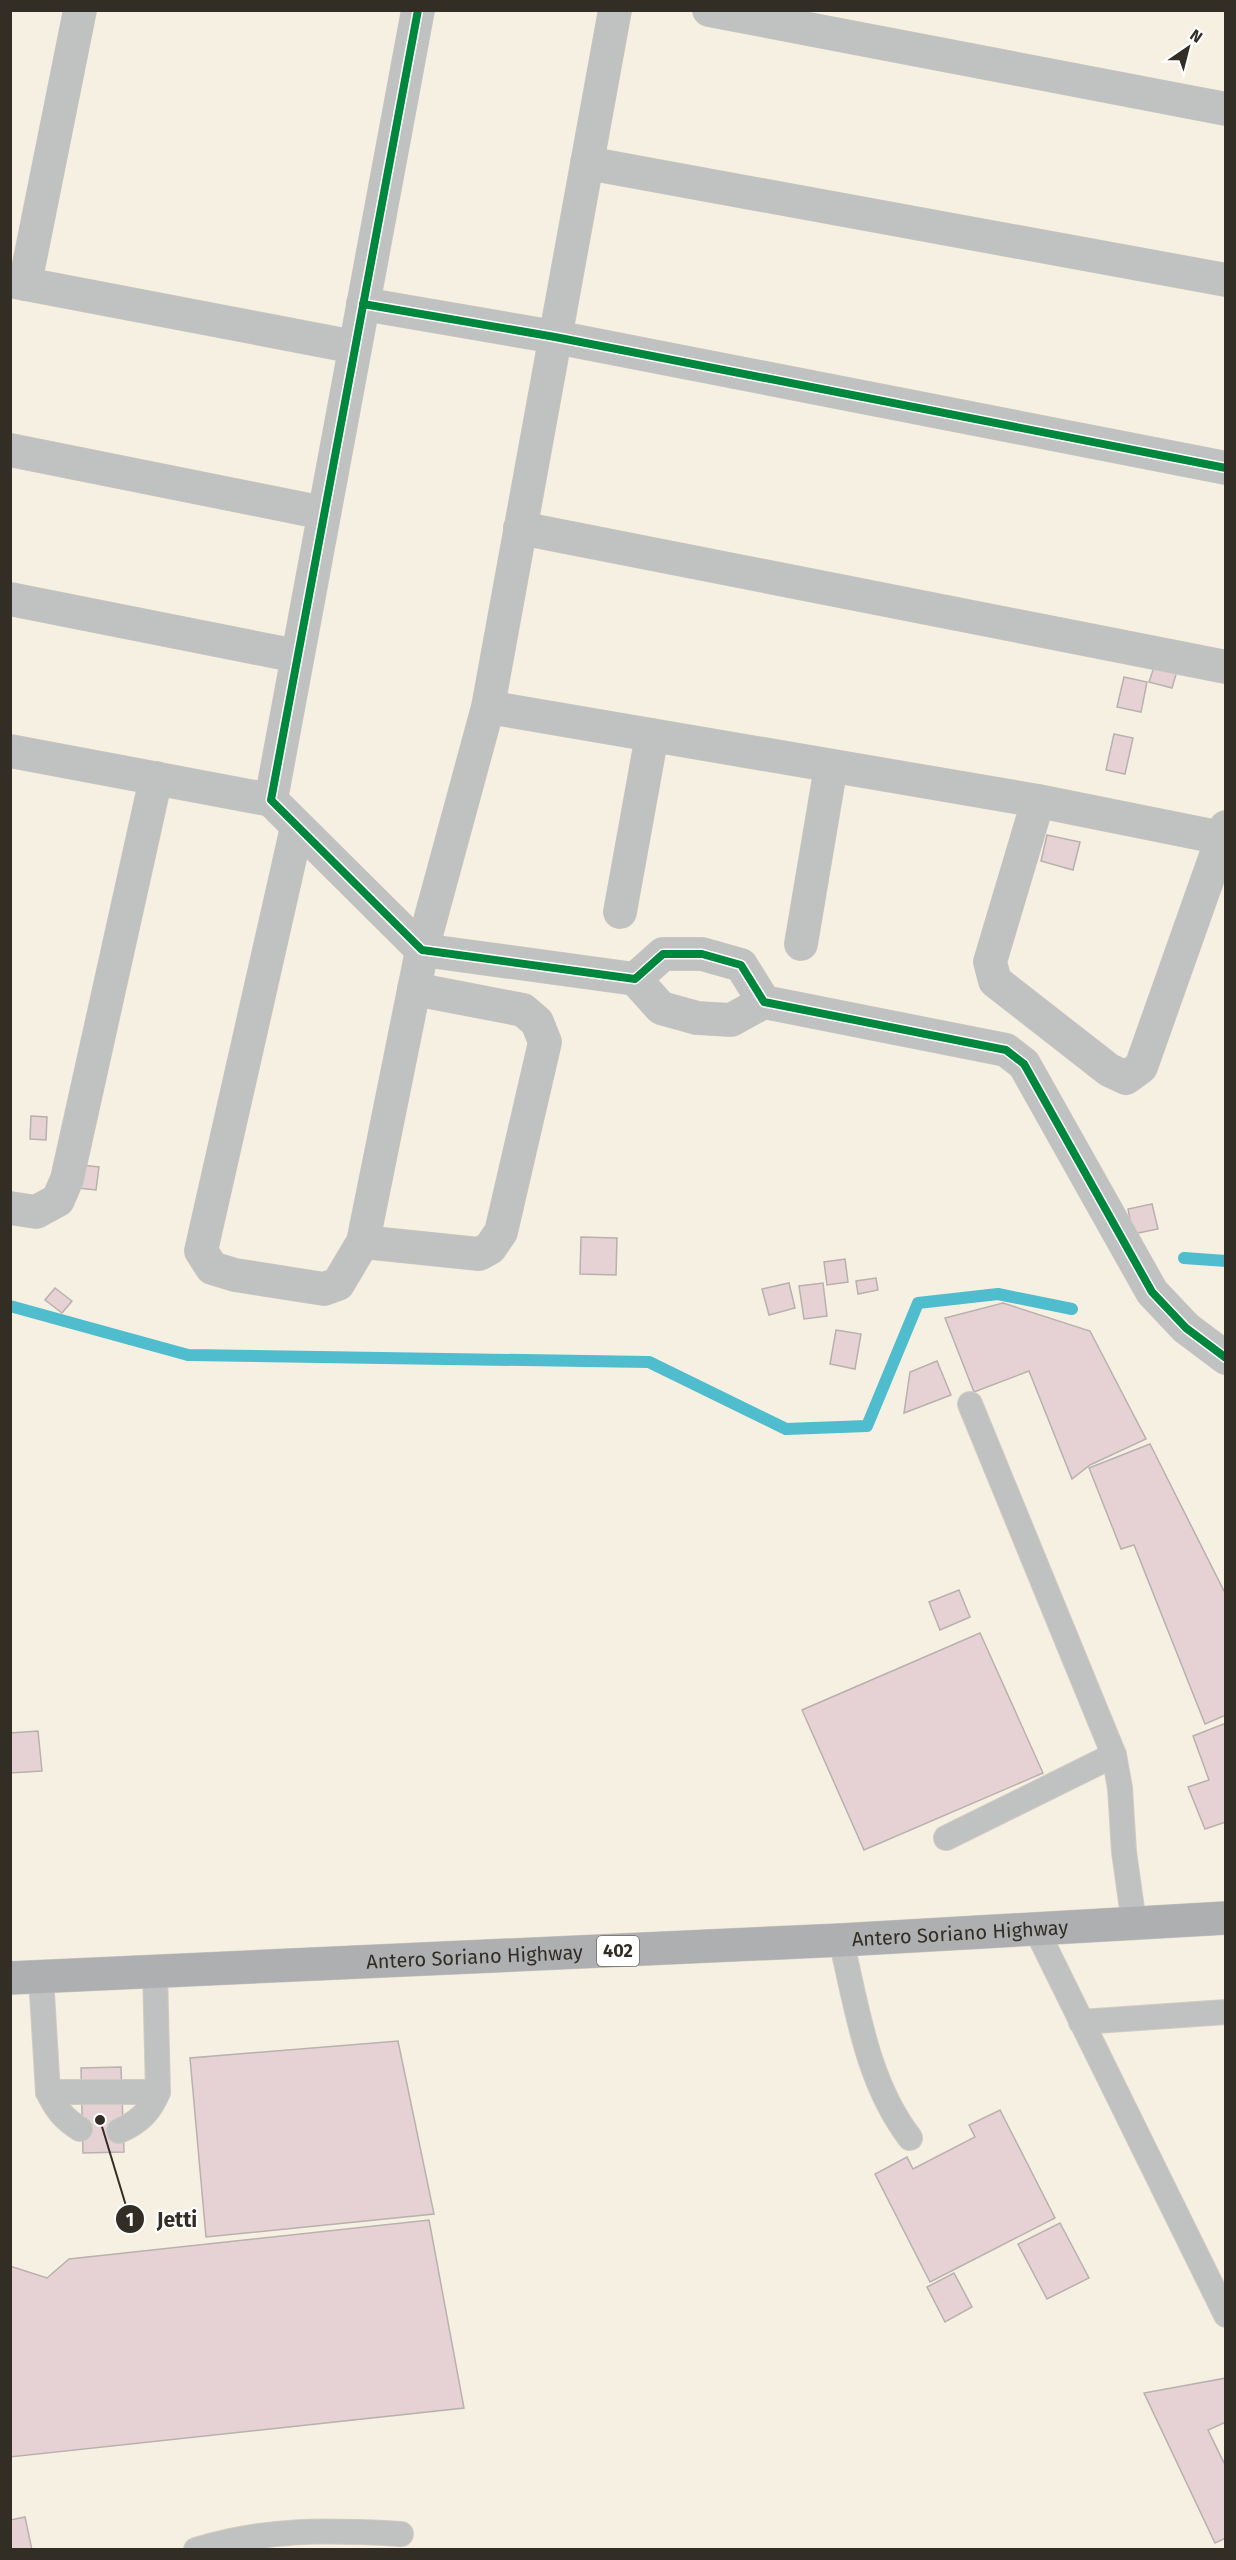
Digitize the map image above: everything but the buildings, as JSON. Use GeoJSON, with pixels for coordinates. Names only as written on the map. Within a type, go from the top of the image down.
{"type":"FeatureCollection","features":[{"type":"Feature","properties":{"kind":"main road","name":"Antero Soriano Highway"},"geometry":{"type":"LineString","coordinates":[[26,1978],[841,1940],[1226,1918]]}},
{"type":"Feature","properties":{"kind":"street"},"geometry":{"type":"LineString","coordinates":[[80,10],[18,283],[355,347]]}},
{"type":"Feature","properties":{"kind":"street"},"geometry":{"type":"LineString","coordinates":[[271,800],[418,10]]}},
{"type":"Feature","properties":{"kind":"street"},"geometry":{"type":"LineString","coordinates":[[297,827],[201,1251],[212,1268],[235,1275],[324,1289],[338,1284],[363,1242],[422,950],[488,707],[615,10]]}},
{"type":"Feature","properties":{"kind":"street"},"geometry":{"type":"LineString","coordinates":[[709,10],[1226,110]]}},
{"type":"Feature","properties":{"kind":"street"},"geometry":{"type":"LineString","coordinates":[[587,163],[1226,280]]}},
{"type":"Feature","properties":{"kind":"street"},"geometry":{"type":"LineString","coordinates":[[363,304],[555,337],[1226,468]]}},
{"type":"Feature","properties":{"kind":"street"},"geometry":{"type":"LineString","coordinates":[[10,450],[324,513]]}},
{"type":"Feature","properties":{"kind":"street"},"geometry":{"type":"LineString","coordinates":[[520,528],[1226,667]]}},
{"type":"Feature","properties":{"kind":"street"},"geometry":{"type":"LineString","coordinates":[[10,599],[297,656]]}},
{"type":"Feature","properties":{"kind":"street"},"geometry":{"type":"LineString","coordinates":[[488,707],[831,766],[1038,801],[1224,833],[1141,1067],[1126,1078],[1109,1070],[995,981],[990,962],[1038,801]]}},
{"type":"Feature","properties":{"kind":"street"},"geometry":{"type":"LineString","coordinates":[[620,912],[652,735]]}},
{"type":"Feature","properties":{"kind":"street"},"geometry":{"type":"LineString","coordinates":[[12,759],[156,778],[271,800],[422,950],[635,979],[661,1008],[697,1017],[731,1020],[764,1002],[1006,1050],[1015,1055],[1030,1074],[1152,1292],[1186,1328],[1226,1358]]}},
{"type":"Feature","properties":{"kind":"street"},"geometry":{"type":"LineString","coordinates":[[801,944],[831,766]]}},
{"type":"Feature","properties":{"kind":"street"},"geometry":{"type":"LineString","coordinates":[[10,1208],[36,1212],[58,1200],[68,1179],[156,778]]}},
{"type":"Feature","properties":{"kind":"street"},"geometry":{"type":"LineString","coordinates":[[635,979],[663,954],[702,954],[741,964],[764,1002]]}},
{"type":"Feature","properties":{"kind":"street"},"geometry":{"type":"LineString","coordinates":[[363,1242],[479,1254],[490,1248],[501,1232],[544,1042],[537,1022],[523,1010],[414,989]]}},
{"type":"Feature","properties":{"kind":"lane"},"geometry":{"type":"LineString","coordinates":[[970,1404],[1114,1755],[1120,1788],[1124,1852],[1134,1923]]}},
{"type":"Feature","properties":{"kind":"lane"},"geometry":{"type":"LineString","coordinates":[[946,1838],[1114,1755]]}},
{"type":"Feature","properties":{"kind":"lane"},"geometry":{"type":"LineString","coordinates":[[1036,1929],[1226,2315]]}},
{"type":"Feature","properties":{"kind":"lane"},"geometry":{"type":"LineString","coordinates":[[841,1940],[876,2077],[885,2101],[910,2138]]}},
{"type":"Feature","properties":{"kind":"lane"},"geometry":{"type":"LineString","coordinates":[[119,2131],[137,2123],[152,2107],[158,2092],[155,1971]]}},
{"type":"Feature","properties":{"kind":"lane"},"geometry":{"type":"LineString","coordinates":[[26,1978],[48,2092],[54,2106],[64,2119],[80,2129]]}},
{"type":"Feature","properties":{"kind":"lane"},"geometry":{"type":"LineString","coordinates":[[1082,2022],[1226,2012]]}},
{"type":"Feature","properties":{"kind":"lane"},"geometry":{"type":"LineString","coordinates":[[48,2092],[158,2092]]}},
{"type":"Feature","properties":{"kind":"lane"},"geometry":{"type":"LineString","coordinates":[[196,2550],[233,2538],[268,2542],[331,2530],[401,2534]]}},
{"type":"Feature","properties":{"kind":"waterway"},"geometry":{"type":"LineString","coordinates":[[1184,1258],[1226,1261]]}},
{"type":"Feature","properties":{"kind":"waterway"},"geometry":{"type":"LineString","coordinates":[[10,1306],[188,1355],[649,1362],[786,1429],[867,1426],[918,1303],[998,1294],[1072,1309]]}},
{"type":"Feature","properties":{"kind":"cycle path"},"geometry":{"type":"LineString","coordinates":[[418,10],[271,800],[422,950],[635,979],[663,954],[702,954],[741,965],[764,1002],[1006,1050],[1024,1064],[1152,1292],[1186,1328],[1226,1358]]}},
{"type":"Feature","properties":{"kind":"cycle path"},"geometry":{"type":"LineString","coordinates":[[363,304],[555,337],[1226,468]]}},
{"type":"Feature","properties":{"kind":"place","name":"Jetti"},"geometry":{"type":"Point","coordinates":[100,2120]}}]}
